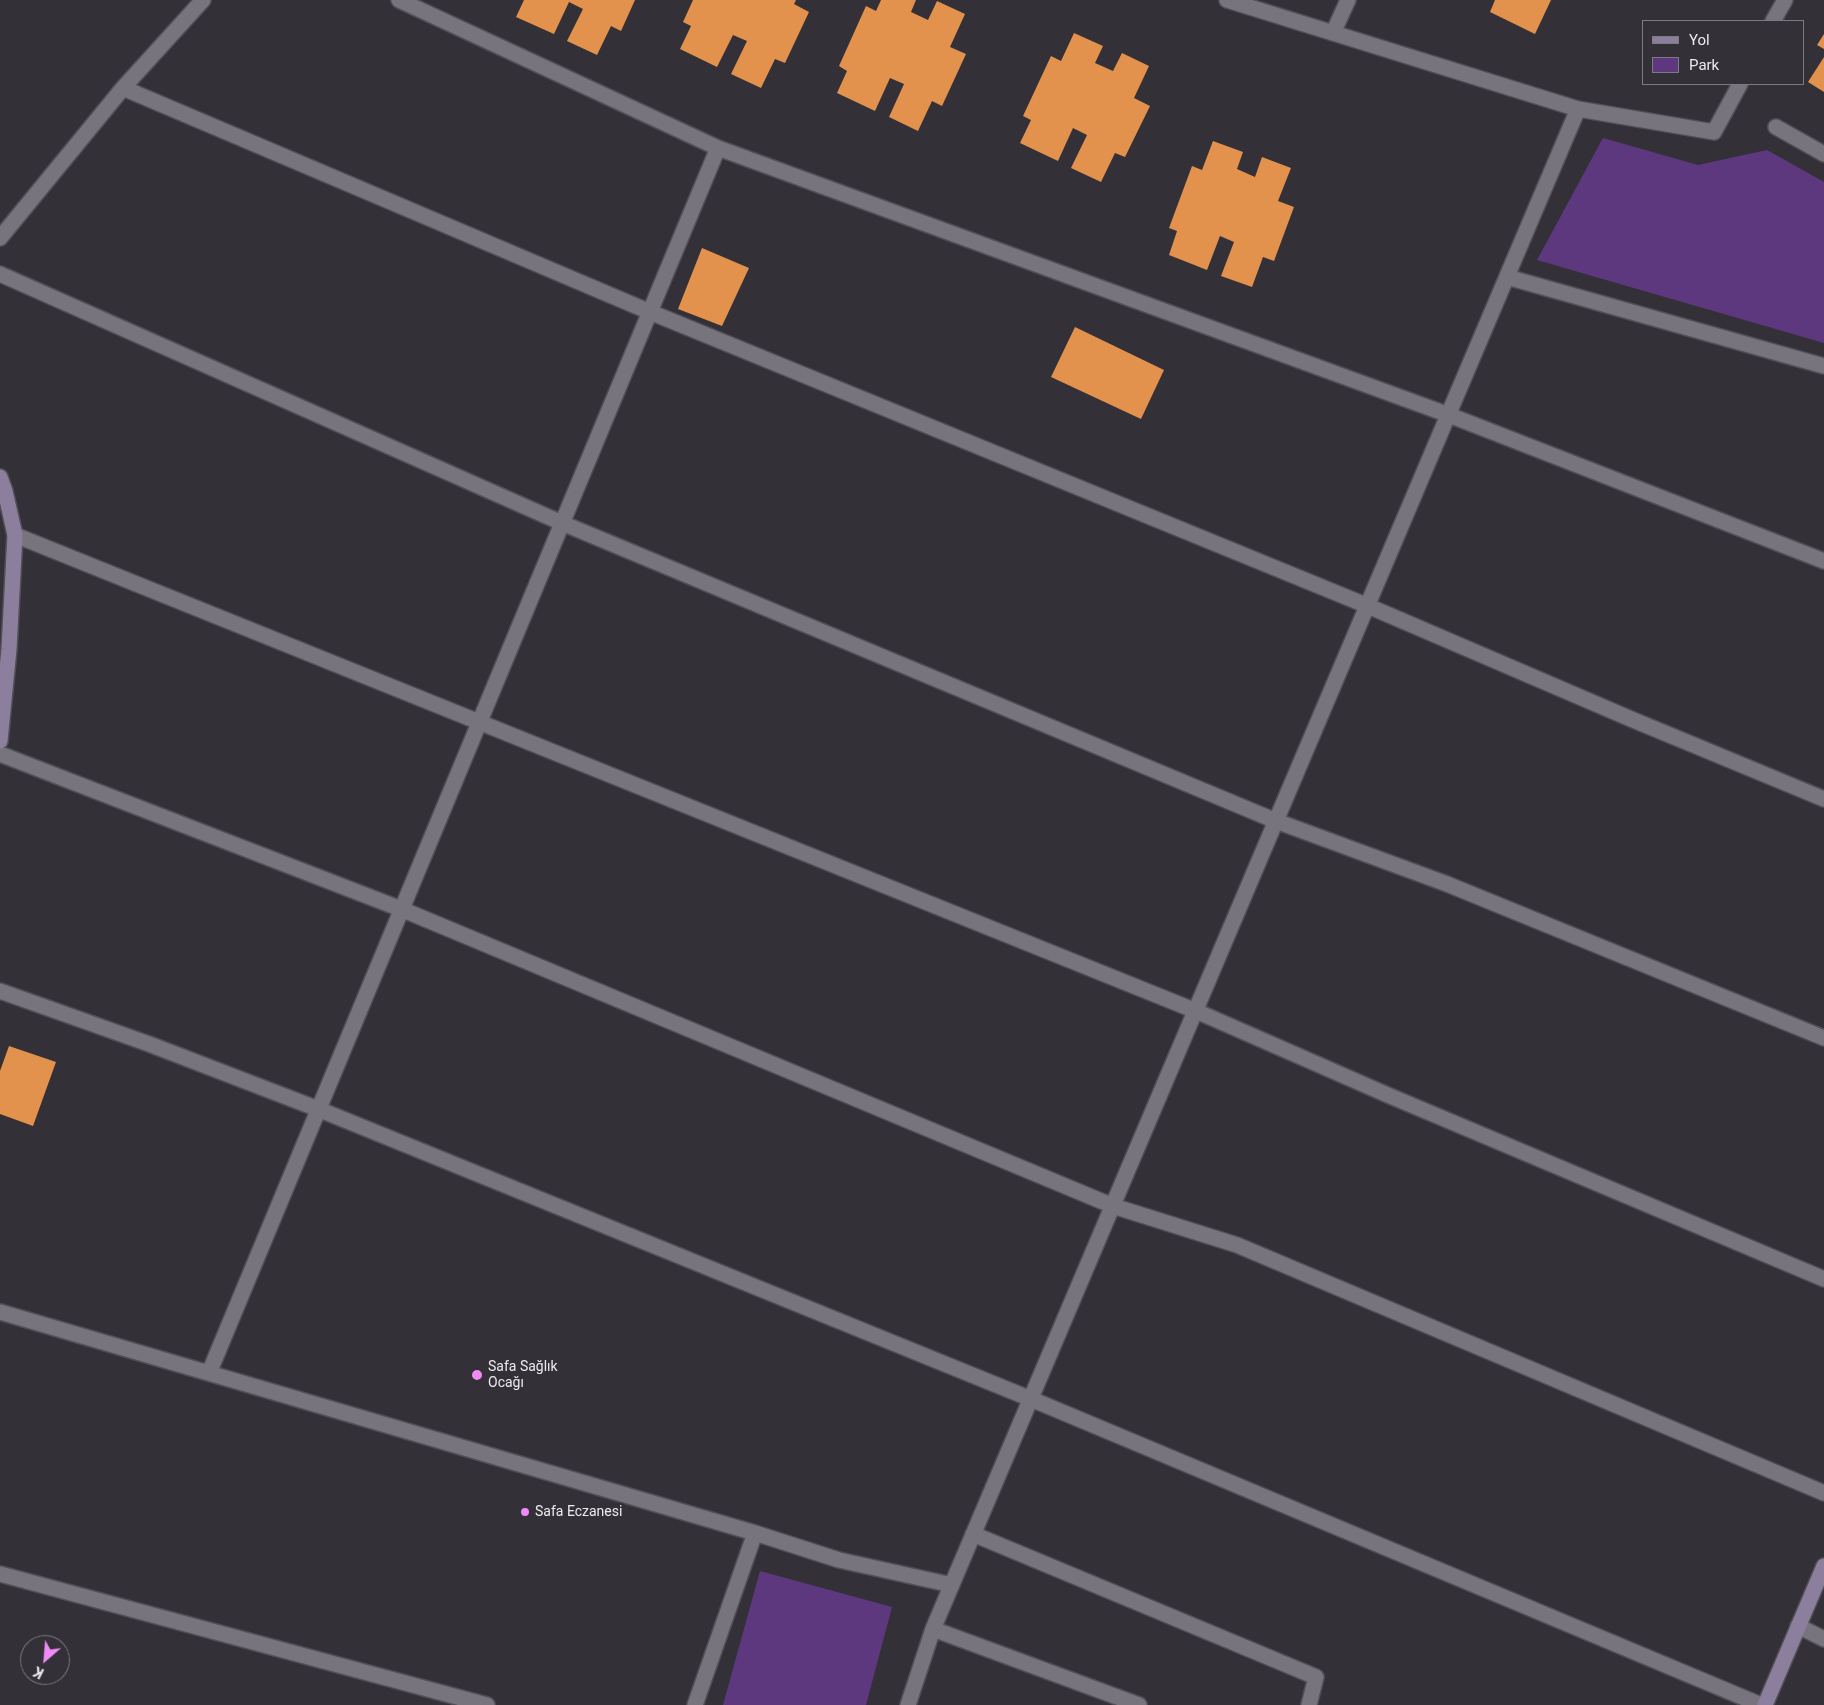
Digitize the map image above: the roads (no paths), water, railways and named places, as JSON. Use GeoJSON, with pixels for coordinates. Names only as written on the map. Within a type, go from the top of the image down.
{"type":"FeatureCollection","features":[{"type":"Feature","properties":{"kind":"main road"},"geometry":{"type":"LineString","coordinates":[[0,477],[6,491],[15,535],[4,646],[0,741]]}},
{"type":"Feature","properties":{"kind":"main road"},"geometry":{"type":"LineString","coordinates":[[1763,1705],[1824,1566]]}},
{"type":"Feature","properties":{"kind":"street"},"geometry":{"type":"LineString","coordinates":[[0,238],[123,88],[202,0]]}},
{"type":"Feature","properties":{"kind":"street"},"geometry":{"type":"LineString","coordinates":[[399,0],[718,148],[1448,415],[1824,561]]}},
{"type":"Feature","properties":{"kind":"street"},"geometry":{"type":"LineString","coordinates":[[1227,0],[1578,109],[1714,132],[1739,85]]}},
{"type":"Feature","properties":{"kind":"street"},"geometry":{"type":"LineString","coordinates":[[1333,33],[1348,0]]}},
{"type":"Feature","properties":{"kind":"street"},"geometry":{"type":"LineString","coordinates":[[1774,20],[1785,0]]}},
{"type":"Feature","properties":{"kind":"street"},"geometry":{"type":"LineString","coordinates":[[123,88],[650,312],[1368,606],[1631,720],[1824,798]]}},
{"type":"Feature","properties":{"kind":"street"},"geometry":{"type":"LineString","coordinates":[[908,1705],[933,1629],[1578,109]]}},
{"type":"Feature","properties":{"kind":"street"},"geometry":{"type":"LineString","coordinates":[[1776,127],[1824,154]]}},
{"type":"Feature","properties":{"kind":"street"},"geometry":{"type":"LineString","coordinates":[[209,1373],[718,148]]}},
{"type":"Feature","properties":{"kind":"street"},"geometry":{"type":"LineString","coordinates":[[0,274],[562,523],[1276,821],[1447,884],[1824,1038]]}},
{"type":"Feature","properties":{"kind":"street"},"geometry":{"type":"LineString","coordinates":[[1508,277],[1824,366]]}},
{"type":"Feature","properties":{"kind":"street"},"geometry":{"type":"LineString","coordinates":[[15,535],[1196,1011],[1390,1096],[1824,1279]]}},
{"type":"Feature","properties":{"kind":"street"},"geometry":{"type":"LineString","coordinates":[[0,754],[402,909],[1113,1206],[1237,1245],[1824,1493]]}},
{"type":"Feature","properties":{"kind":"street"},"geometry":{"type":"LineString","coordinates":[[0,991],[148,1044],[318,1109],[1031,1399],[1763,1705]]}},
{"type":"Feature","properties":{"kind":"street"},"geometry":{"type":"LineString","coordinates":[[0,1312],[755,1533],[839,1560],[952,1585]]}},
{"type":"Feature","properties":{"kind":"street"},"geometry":{"type":"LineString","coordinates":[[695,1705],[755,1533]]}},
{"type":"Feature","properties":{"kind":"street"},"geometry":{"type":"LineString","coordinates":[[973,1534],[1316,1677],[1309,1705]]}},
{"type":"Feature","properties":{"kind":"street"},"geometry":{"type":"LineString","coordinates":[[0,1574],[487,1705]]}},
{"type":"Feature","properties":{"kind":"street"},"geometry":{"type":"LineString","coordinates":[[1798,1626],[1824,1639]]}},
{"type":"Feature","properties":{"kind":"street"},"geometry":{"type":"LineString","coordinates":[[933,1629],[1139,1705]]}},
{"type":"Feature","properties":{"kind":"place","name":"Safa Sağlık Ocağı"},"geometry":{"type":"Point","coordinates":[477,1375]}},
{"type":"Feature","properties":{"kind":"place","name":"Safa Eczanesi"},"geometry":{"type":"Point","coordinates":[525,1512]}}]}
